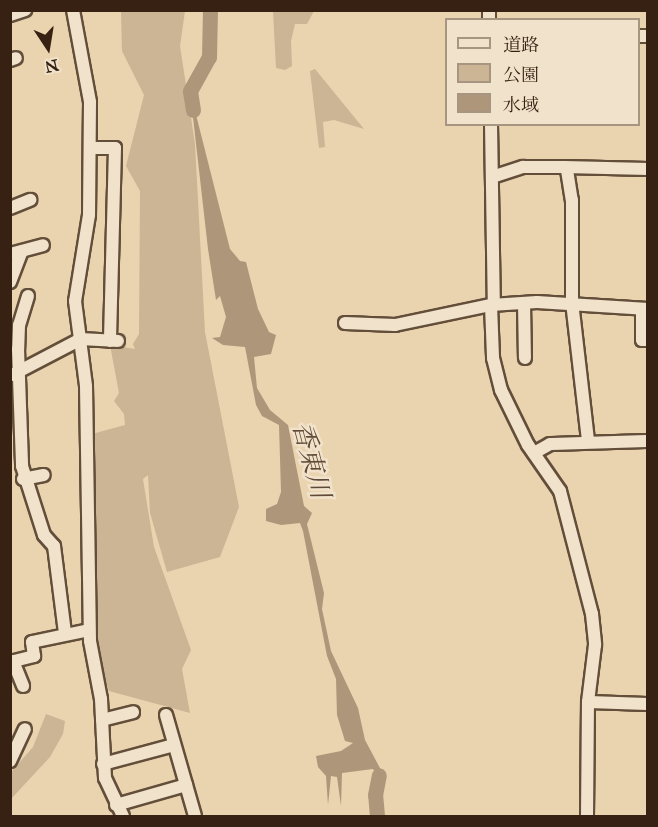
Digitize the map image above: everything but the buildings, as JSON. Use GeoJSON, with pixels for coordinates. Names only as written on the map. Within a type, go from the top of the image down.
{"type":"FeatureCollection","features":[{"type":"Feature","properties":{"kind":"street"},"geometry":{"type":"LineString","coordinates":[[73,10],[89,77],[89,215],[75,301],[86,386],[89,630],[102,720],[103,764],[116,805],[123,816]]}},
{"type":"Feature","properties":{"kind":"street"},"geometry":{"type":"LineString","coordinates":[[491,126],[493,358],[501,390],[534,453],[560,491],[588,594],[595,637],[588,702],[587,816]]}},
{"type":"Feature","properties":{"kind":"street"},"geometry":{"type":"LineString","coordinates":[[14,373],[81,339],[114,341],[115,148],[90,148]]}},
{"type":"Feature","properties":{"kind":"street"},"geometry":{"type":"LineString","coordinates":[[492,177],[523,167],[648,170]]}},
{"type":"Feature","properties":{"kind":"street"},"geometry":{"type":"LineString","coordinates":[[564,167],[572,200],[572,302],[588,441]]}},
{"type":"Feature","properties":{"kind":"street"},"geometry":{"type":"LineString","coordinates":[[10,208],[30,200]]}},
{"type":"Feature","properties":{"kind":"street"},"geometry":{"type":"LineString","coordinates":[[10,282],[16,253],[43,245]]}},
{"type":"Feature","properties":{"kind":"street"},"geometry":{"type":"LineString","coordinates":[[28,296],[19,324],[14,373],[24,479],[44,535],[54,546],[65,633]]}},
{"type":"Feature","properties":{"kind":"street"},"geometry":{"type":"LineString","coordinates":[[345,323],[417,322],[493,305],[572,302],[645,309],[642,340],[648,340]]}},
{"type":"Feature","properties":{"kind":"street"},"geometry":{"type":"LineString","coordinates":[[524,303],[525,358]]}},
{"type":"Feature","properties":{"kind":"street"},"geometry":{"type":"LineString","coordinates":[[534,453],[550,444],[588,441],[648,441]]}},
{"type":"Feature","properties":{"kind":"street"},"geometry":{"type":"LineString","coordinates":[[24,479],[44,475]]}},
{"type":"Feature","properties":{"kind":"street"},"geometry":{"type":"LineString","coordinates":[[22,686],[12,662],[34,656],[32,642],[65,633],[89,630]]}},
{"type":"Feature","properties":{"kind":"street"},"geometry":{"type":"LineString","coordinates":[[588,702],[648,704]]}},
{"type":"Feature","properties":{"kind":"street"},"geometry":{"type":"LineString","coordinates":[[102,720],[133,712]]}},
{"type":"Feature","properties":{"kind":"street"},"geometry":{"type":"LineString","coordinates":[[166,716],[195,816]]}},
{"type":"Feature","properties":{"kind":"street"},"geometry":{"type":"LineString","coordinates":[[10,761],[25,729]]}},
{"type":"Feature","properties":{"kind":"street"},"geometry":{"type":"LineString","coordinates":[[103,764],[174,745]]}},
{"type":"Feature","properties":{"kind":"street"},"geometry":{"type":"LineString","coordinates":[[116,805],[186,785]]}},
{"type":"Feature","properties":{"kind":"green space"},"geometry":{"type":"Polygon","coordinates":[[[121,11],[185,11],[180,46],[195,144],[205,332],[239,507],[220,557],[167,572],[150,513],[148,475],[143,479],[154,547],[191,650],[182,669],[190,713],[109,691],[94,642],[92,434],[125,425],[124,414],[114,401],[119,393],[110,345],[135,349],[133,344],[139,334],[140,191],[126,166],[144,95],[122,51],[121,11]]]}},
{"type":"Feature","properties":{"kind":"green space"},"geometry":{"type":"Polygon","coordinates":[[[273,11],[314,11],[307,24],[295,24],[291,41],[292,66],[285,70],[276,68],[273,11]]]}},
{"type":"Feature","properties":{"kind":"green space"},"geometry":{"type":"Polygon","coordinates":[[[315,69],[364,129],[334,120],[323,122],[325,147],[319,148],[310,71],[315,69]]]}},
{"type":"Feature","properties":{"kind":"green space"},"geometry":{"type":"Polygon","coordinates":[[[46,714],[65,721],[63,734],[50,757],[11,799],[11,772],[33,747],[46,714]]]}},
{"type":"Feature","properties":{"kind":"water"},"geometry":{"type":"Polygon","coordinates":[[[190,91],[230,249],[240,261],[246,262],[258,309],[269,332],[276,335],[271,354],[254,357],[257,388],[270,410],[288,425],[304,506],[312,513],[307,524],[324,593],[322,609],[331,651],[358,708],[365,740],[381,770],[381,786],[375,795],[378,779],[373,769],[342,773],[341,806],[337,777],[331,776],[328,805],[326,776],[318,767],[316,756],[341,751],[353,743],[345,741],[337,715],[336,679],[327,656],[303,531],[300,523],[281,525],[266,521],[266,509],[277,504],[281,492],[279,425],[262,416],[256,405],[245,347],[223,345],[212,338],[220,337],[226,317],[220,296],[216,300],[190,91]]]}},
{"type":"Feature","properties":{"kind":"waterway","name":"香東川"},"geometry":{"type":"LineString","coordinates":[[193,110],[190,91],[209,57],[210,10]]}},
{"type":"Feature","properties":{"kind":"waterway","name":"香東川"},"geometry":{"type":"LineString","coordinates":[[377,816],[375,795],[379,775]]}}]}
